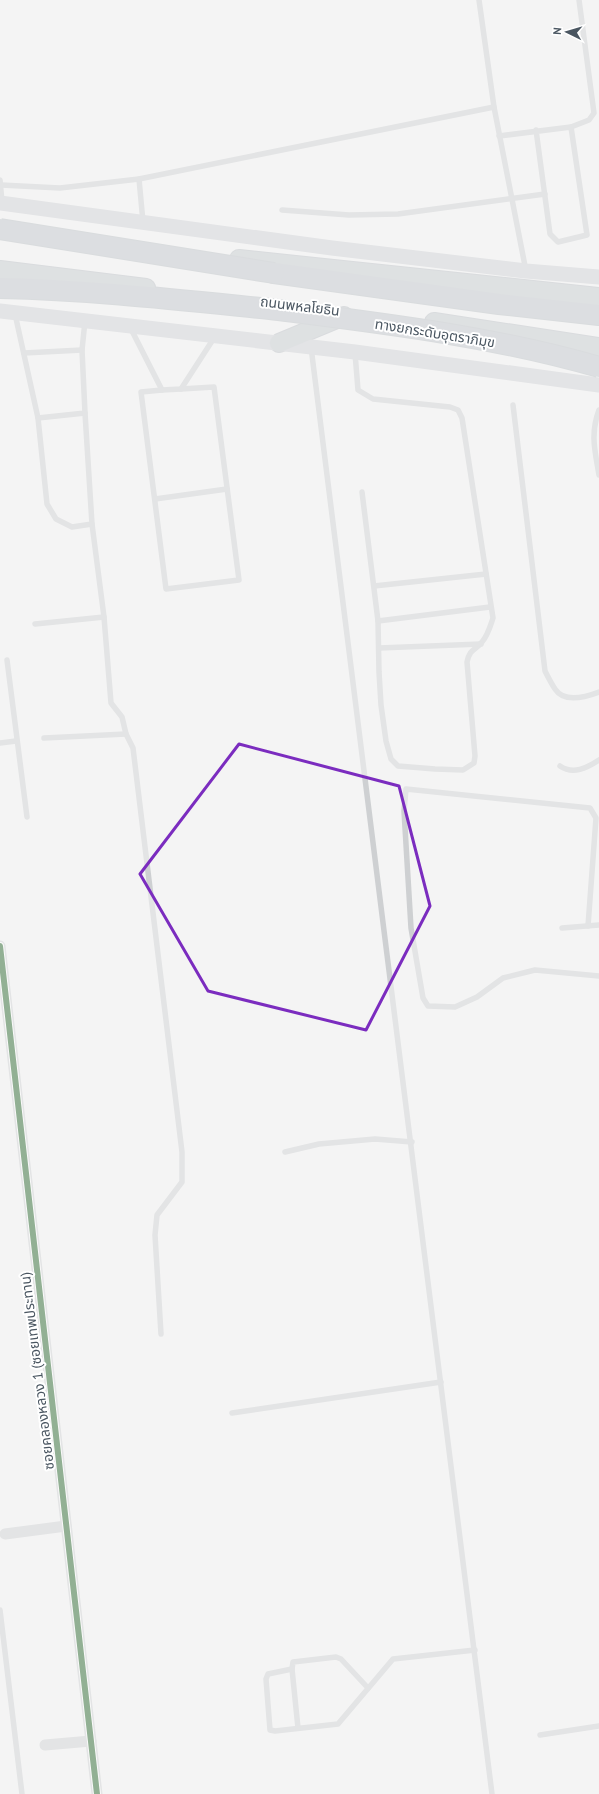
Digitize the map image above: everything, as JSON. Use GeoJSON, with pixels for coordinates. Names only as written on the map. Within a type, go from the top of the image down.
{"type":"FeatureCollection","features":[{"type":"Feature","properties":{"kind":"highway"},"geometry":{"type":"LineString","coordinates":[[0,229],[274,272],[499,304],[599,315]]}},
{"type":"Feature","properties":{"kind":"highway"},"geometry":{"type":"LineString","coordinates":[[0,233],[599,297]]}},
{"type":"Feature","properties":{"kind":"highway","name":"ถนนพหลโยธิน"},"geometry":{"type":"LineString","coordinates":[[0,270],[442,323],[599,347]]}},
{"type":"Feature","properties":{"kind":"highway","name":"ทางยกระดับอุตราภิมุข"},"geometry":{"type":"LineString","coordinates":[[0,288],[87,291],[270,309],[433,330],[566,357],[599,367]]}},
{"type":"Feature","properties":{"kind":"highway"},"geometry":{"type":"LineString","coordinates":[[279,344],[354,312]]}},
{"type":"Feature","properties":{"kind":"main road"},"geometry":{"type":"LineString","coordinates":[[1,204],[332,248],[526,271],[599,277]]}},
{"type":"Feature","properties":{"kind":"main road"},"geometry":{"type":"LineString","coordinates":[[7,312],[355,352],[599,385]]}},
{"type":"Feature","properties":{"kind":"street","name":"ซอยคลองหลวง 1 (ซอยเทพประทาน)"},"geometry":{"type":"LineString","coordinates":[[0,946],[97,1794]]}},
{"type":"Feature","properties":{"kind":"street"},"geometry":{"type":"LineString","coordinates":[[5,1534],[66,1526]]}},
{"type":"Feature","properties":{"kind":"street"},"geometry":{"type":"LineString","coordinates":[[45,1745],[91,1741]]}},
{"type":"Feature","properties":{"kind":"lane"},"geometry":{"type":"LineString","coordinates":[[479,0],[494,107],[526,271]]}},
{"type":"Feature","properties":{"kind":"lane"},"geometry":{"type":"LineString","coordinates":[[500,136],[536,130],[571,127],[589,120],[594,113],[579,0]]}},
{"type":"Feature","properties":{"kind":"lane"},"geometry":{"type":"LineString","coordinates":[[1,204],[0,183],[60,188],[139,179],[494,107]]}},
{"type":"Feature","properties":{"kind":"lane"},"geometry":{"type":"LineString","coordinates":[[536,130],[550,234],[558,242],[587,235],[571,127]]}},
{"type":"Feature","properties":{"kind":"lane"},"geometry":{"type":"LineString","coordinates":[[139,179],[143,222]]}},
{"type":"Feature","properties":{"kind":"lane"},"geometry":{"type":"LineString","coordinates":[[282,210],[349,215],[398,214],[545,194]]}},
{"type":"Feature","properties":{"kind":"lane"},"geometry":{"type":"LineString","coordinates":[[7,312],[24,353],[38,418],[47,504],[56,520],[72,527],[92,524]]}},
{"type":"Feature","properties":{"kind":"lane"},"geometry":{"type":"LineString","coordinates":[[85,321],[82,350],[92,524],[104,617],[111,703],[122,717],[126,734],[133,748],[182,1152],[182,1182],[156,1215],[155,1235],[161,1334]]}},
{"type":"Feature","properties":{"kind":"lane"},"geometry":{"type":"LineString","coordinates":[[130,326],[162,390]]}},
{"type":"Feature","properties":{"kind":"lane"},"geometry":{"type":"LineString","coordinates":[[180,389],[215,336]]}},
{"type":"Feature","properties":{"kind":"lane"},"geometry":{"type":"LineString","coordinates":[[311,347],[412,1142],[492,1794]]}},
{"type":"Feature","properties":{"kind":"lane"},"geometry":{"type":"LineString","coordinates":[[24,353],[82,350]]}},
{"type":"Feature","properties":{"kind":"lane"},"geometry":{"type":"LineString","coordinates":[[355,352],[358,390],[373,399],[450,407],[458,410],[462,418],[490,607],[493,618],[489,632],[481,644],[468,654],[467,662],[475,756],[474,763],[463,770],[410,768],[398,766],[391,759],[386,740],[381,705],[378,621],[362,492]]}},
{"type":"Feature","properties":{"kind":"lane"},"geometry":{"type":"LineString","coordinates":[[214,387],[239,580],[166,589],[141,392],[180,389],[214,387]]}},
{"type":"Feature","properties":{"kind":"lane"},"geometry":{"type":"LineString","coordinates":[[513,405],[546,672],[555,690],[568,697],[585,697],[599,692]]}},
{"type":"Feature","properties":{"kind":"lane"},"geometry":{"type":"LineString","coordinates":[[599,410],[595,420],[593,439],[599,475]]}},
{"type":"Feature","properties":{"kind":"lane"},"geometry":{"type":"LineString","coordinates":[[38,418],[85,413]]}},
{"type":"Feature","properties":{"kind":"lane"},"geometry":{"type":"LineString","coordinates":[[154,499],[228,489]]}},
{"type":"Feature","properties":{"kind":"lane"},"geometry":{"type":"LineString","coordinates":[[374,586],[486,574]]}},
{"type":"Feature","properties":{"kind":"lane"},"geometry":{"type":"LineString","coordinates":[[378,621],[490,607]]}},
{"type":"Feature","properties":{"kind":"lane"},"geometry":{"type":"LineString","coordinates":[[35,624],[104,617]]}},
{"type":"Feature","properties":{"kind":"lane"},"geometry":{"type":"LineString","coordinates":[[379,648],[481,644]]}},
{"type":"Feature","properties":{"kind":"lane"},"geometry":{"type":"LineString","coordinates":[[6,660],[27,817]]}},
{"type":"Feature","properties":{"kind":"lane"},"geometry":{"type":"LineString","coordinates":[[44,738],[126,734]]}},
{"type":"Feature","properties":{"kind":"lane"},"geometry":{"type":"LineString","coordinates":[[0,743],[16,741]]}},
{"type":"Feature","properties":{"kind":"lane"},"geometry":{"type":"LineString","coordinates":[[560,766],[564,769],[573,770],[591,765],[599,760]]}},
{"type":"Feature","properties":{"kind":"lane"},"geometry":{"type":"LineString","coordinates":[[588,926],[596,818],[590,808],[406,789],[404,811],[412,928],[422,998],[428,1006],[455,1007],[477,997],[503,978],[535,970],[599,976]]}},
{"type":"Feature","properties":{"kind":"lane"},"geometry":{"type":"LineString","coordinates":[[562,928],[599,925]]}},
{"type":"Feature","properties":{"kind":"lane"},"geometry":{"type":"LineString","coordinates":[[285,1152],[319,1144],[374,1139],[412,1142]]}},
{"type":"Feature","properties":{"kind":"lane"},"geometry":{"type":"LineString","coordinates":[[232,1413],[441,1382]]}},
{"type":"Feature","properties":{"kind":"lane"},"geometry":{"type":"LineString","coordinates":[[0,1610],[22,1794]]}},
{"type":"Feature","properties":{"kind":"lane"},"geometry":{"type":"LineString","coordinates":[[292,1669],[268,1674],[266,1679],[270,1730],[275,1731],[338,1724],[393,1659],[475,1650]]}},
{"type":"Feature","properties":{"kind":"lane"},"geometry":{"type":"LineString","coordinates":[[298,1728],[292,1669],[293,1662],[336,1657],[341,1659],[368,1688]]}},
{"type":"Feature","properties":{"kind":"lane"},"geometry":{"type":"LineString","coordinates":[[540,1735],[599,1726]]}},
{"type":"Feature","properties":{"kind":"highlighted area"},"geometry":{"type":"Polygon","coordinates":[[[239,744],[399,786],[430,906],[366,1030],[208,991],[140,874],[239,744]]]}},
{"type":"Feature","properties":{"kind":"cycle path"},"geometry":{"type":"LineString","coordinates":[[0,946],[97,1794]]}}]}
